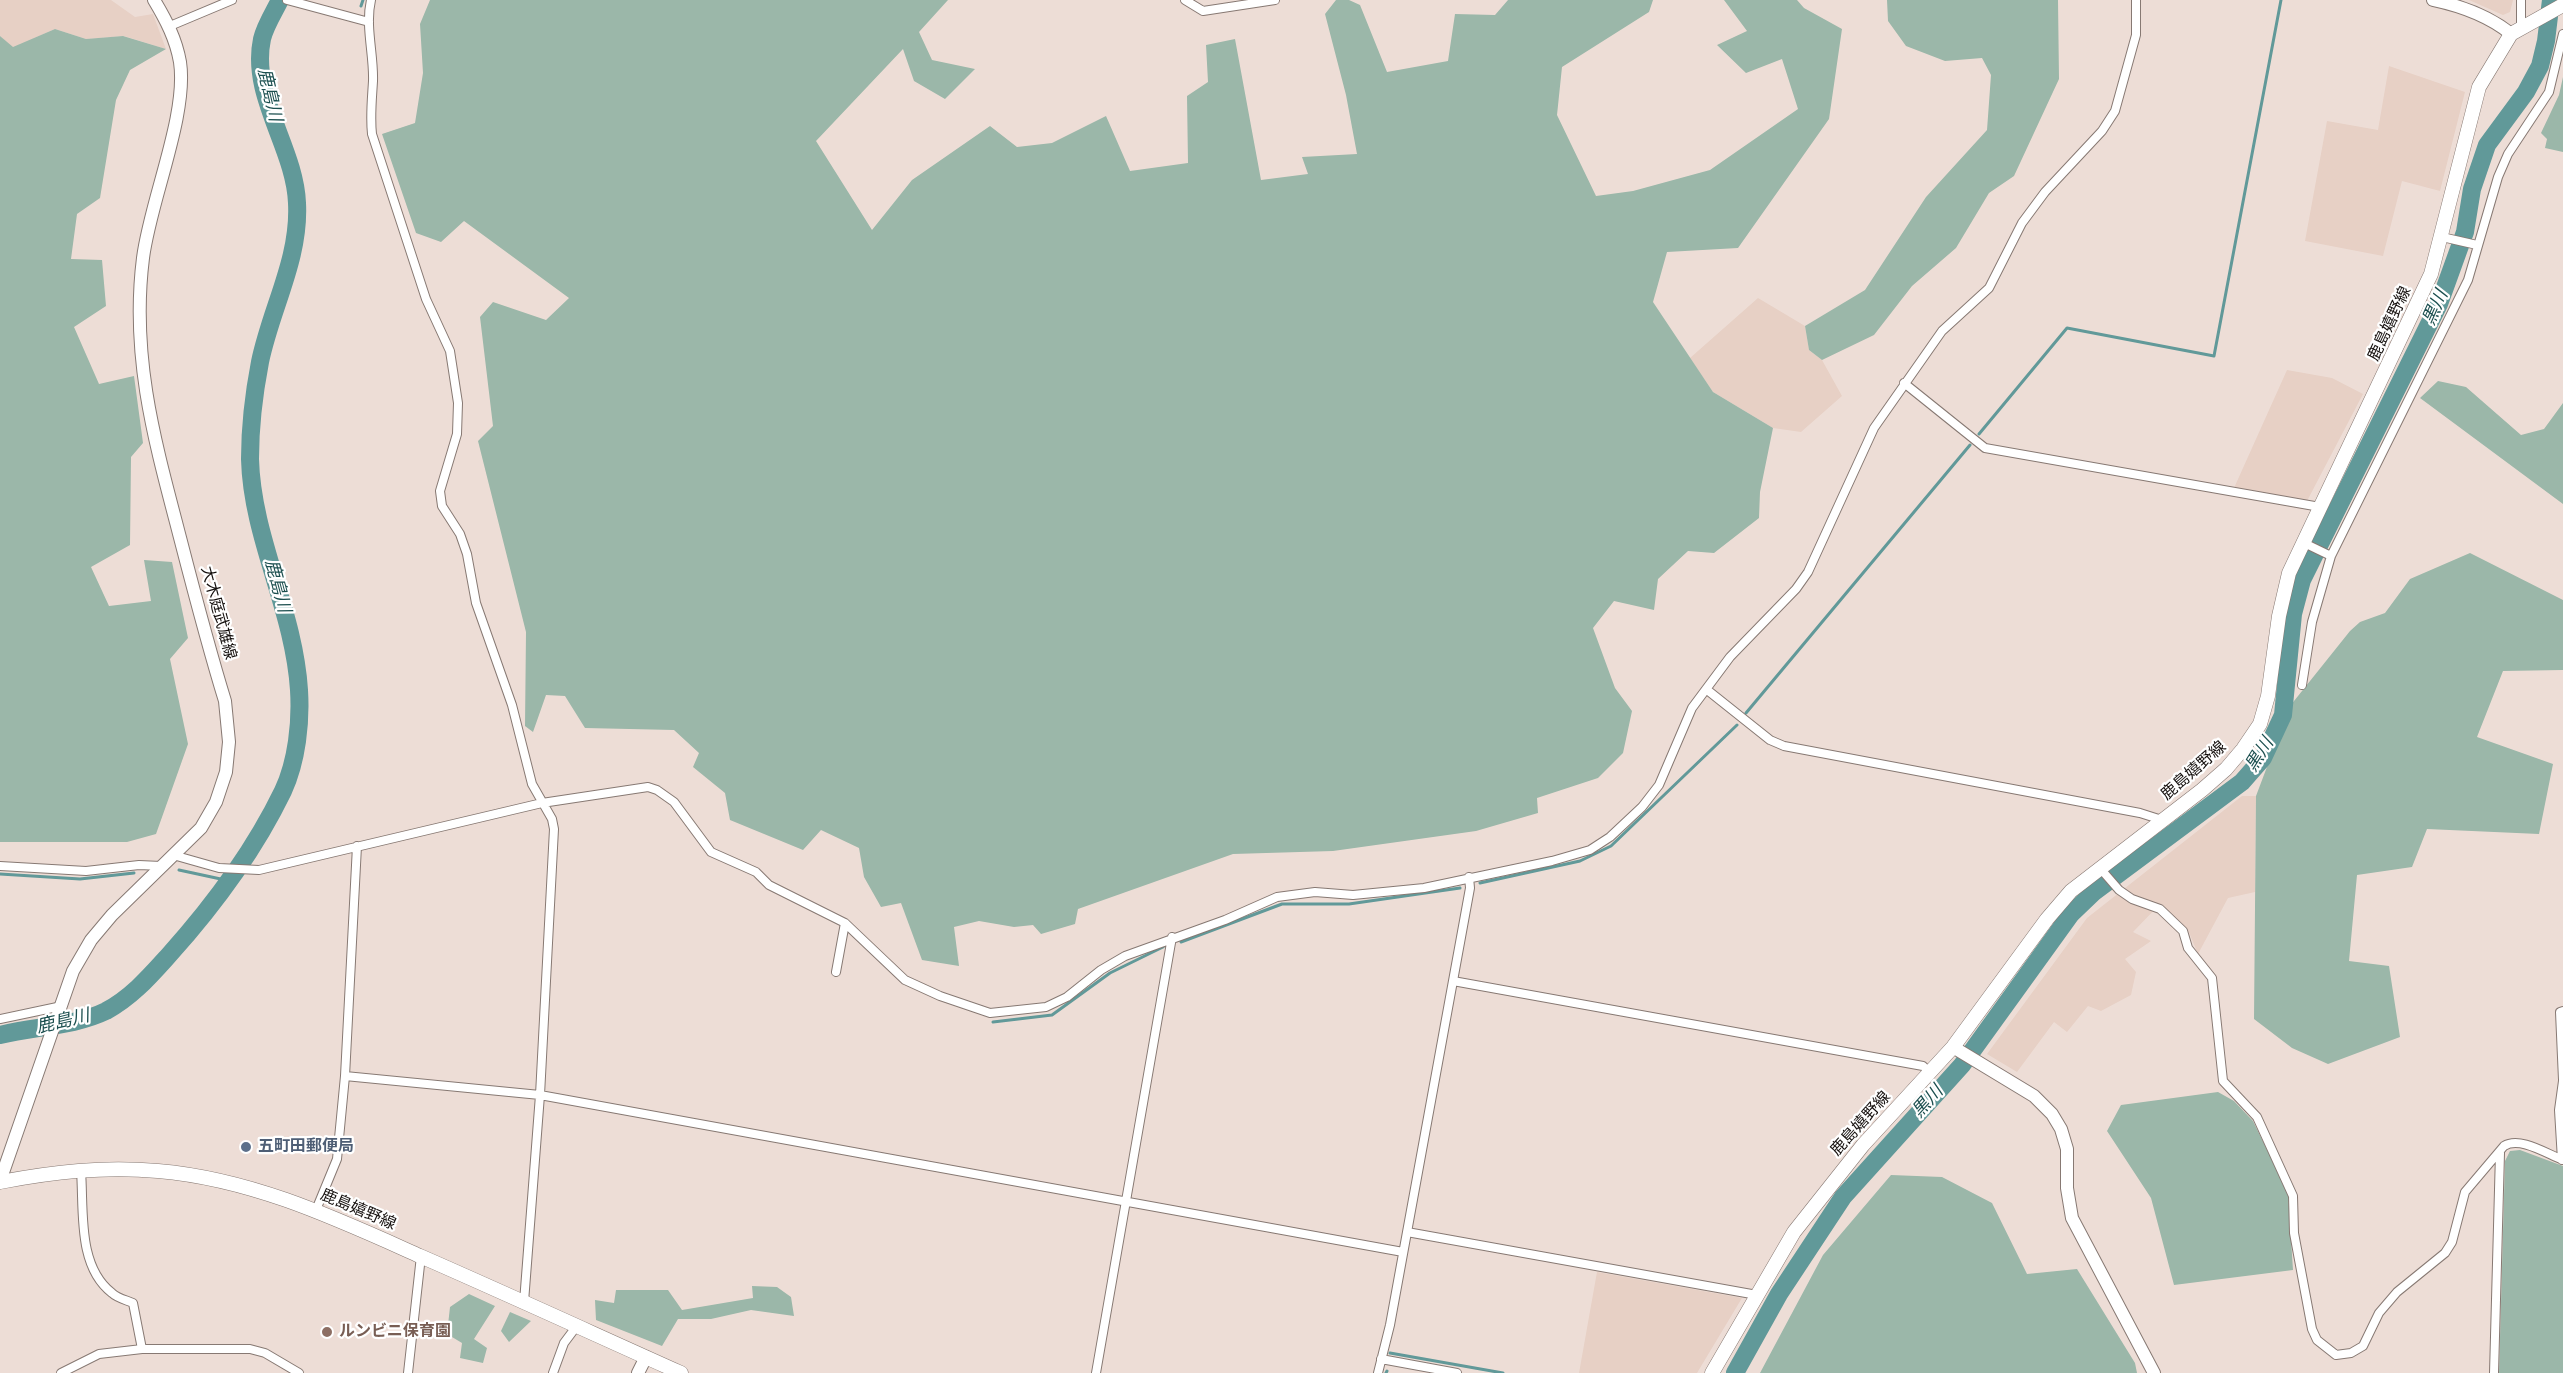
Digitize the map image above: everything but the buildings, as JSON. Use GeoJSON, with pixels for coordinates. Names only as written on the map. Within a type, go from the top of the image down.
{"type":"FeatureCollection","features":[{"type":"Feature","properties":{"kind":"main road","name":"大木庭武雄線"},"geometry":{"type":"LineString","coordinates":[[0,1182],[50,1044],[72,972],[92,940],[112,915],[201,828],[216,802],[226,772],[229,742],[225,701],[154,436],[140,356],[139,300],[143,256],[180,95],[180,63],[170,26],[154,0]]}},
{"type":"Feature","properties":{"kind":"main road"},"geometry":{"type":"LineString","coordinates":[[2433,0],[2498,23],[2521,27],[2563,5]]}},
{"type":"Feature","properties":{"kind":"main road","name":"鹿島嬉野線"},"geometry":{"type":"LineString","coordinates":[[1712,1373],[1794,1232],[1828,1187],[1953,1047],[2047,919],[2072,891],[2099,867],[2226,769],[2260,724],[2268,696],[2279,616],[2289,573],[2306,544],[2320,507],[2415,312],[2446,238],[2479,87],[2521,27]]}},
{"type":"Feature","properties":{"kind":"main road"},"geometry":{"type":"LineString","coordinates":[[1953,1047],[2034,1096],[2052,1114],[2061,1129],[2067,1149],[2067,1188],[2072,1218],[2154,1373]]}},
{"type":"Feature","properties":{"kind":"main road","name":"鹿島嬉野線"},"geometry":{"type":"LineString","coordinates":[[0,1182],[58,1172],[117,1168],[159,1171],[260,1190],[316,1210],[681,1373]]}},
{"type":"Feature","properties":{"kind":"main road"},"geometry":{"type":"LineString","coordinates":[[638,1373],[646,1357]]}},
{"type":"Feature","properties":{"kind":"street"},"geometry":{"type":"LineString","coordinates":[[170,26],[232,0]]}},
{"type":"Feature","properties":{"kind":"street"},"geometry":{"type":"LineString","coordinates":[[288,0],[369,22]]}},
{"type":"Feature","properties":{"kind":"street"},"geometry":{"type":"LineString","coordinates":[[371,0],[369,22],[373,81],[370,117],[372,134],[426,299],[450,351],[458,403],[458,434],[440,491],[442,506],[459,534],[467,554],[476,603],[512,705],[532,784],[552,819],[554,852],[540,1095],[524,1302]]}},
{"type":"Feature","properties":{"kind":"street"},"geometry":{"type":"LineString","coordinates":[[1185,0],[1203,11],[1275,0]]}},
{"type":"Feature","properties":{"kind":"street"},"geometry":{"type":"LineString","coordinates":[[173,855],[219,868],[259,870],[542,803],[610,790],[648,787],[657,790],[674,802],[711,852],[756,872],[769,885],[845,923],[905,981],[990,1013],[1046,1007],[1067,997],[1101,970],[1125,956],[1172,937],[1225,920],[1277,897],[1315,892],[1353,895],[1424,888],[1552,861],[1590,850],[1610,837],[1642,807],[1659,785],[1692,708],[1730,657],[1796,589],[1808,572],[1874,428],[1942,331],[1989,288],[2022,223],[2045,192],[2102,131],[2115,111],[2136,35],[2136,0]]}},
{"type":"Feature","properties":{"kind":"street"},"geometry":{"type":"LineString","coordinates":[[2521,0],[2521,27]]}},
{"type":"Feature","properties":{"kind":"street"},"geometry":{"type":"LineString","coordinates":[[2302,685],[2312,622],[2328,554],[2468,280],[2475,245],[2498,177],[2508,154],[2549,92],[2563,34]]}},
{"type":"Feature","properties":{"kind":"street"},"geometry":{"type":"LineString","coordinates":[[2446,238],[2475,245]]}},
{"type":"Feature","properties":{"kind":"street"},"geometry":{"type":"LineString","coordinates":[[1905,383],[1985,448],[2320,507]]}},
{"type":"Feature","properties":{"kind":"street"},"geometry":{"type":"LineString","coordinates":[[2306,544],[2328,554]]}},
{"type":"Feature","properties":{"kind":"street"},"geometry":{"type":"LineString","coordinates":[[1706,689],[1770,740],[1785,746],[2140,813],[2162,820]]}},
{"type":"Feature","properties":{"kind":"street"},"geometry":{"type":"LineString","coordinates":[[316,1210],[338,1159],[345,1076],[357,846]]}},
{"type":"Feature","properties":{"kind":"street"},"geometry":{"type":"LineString","coordinates":[[0,866],[86,871],[139,865],[161,866]]}},
{"type":"Feature","properties":{"kind":"street"},"geometry":{"type":"LineString","coordinates":[[2099,867],[2119,890],[2132,899],[2160,909],[2183,931],[2188,948],[2212,978],[2223,1082],[2257,1117],[2293,1196],[2294,1233],[2312,1329],[2317,1340],[2336,1355],[2351,1353],[2363,1346],[2379,1313],[2397,1292],[2445,1253],[2452,1242],[2465,1192],[2509,1143],[2520,1143],[2563,1160],[2559,1110],[2563,1081],[2560,1012],[2563,1011]]}},
{"type":"Feature","properties":{"kind":"street"},"geometry":{"type":"LineString","coordinates":[[1378,1373],[1407,1232],[1470,888],[1469,877]]}},
{"type":"Feature","properties":{"kind":"street"},"geometry":{"type":"LineString","coordinates":[[836,972],[845,923]]}},
{"type":"Feature","properties":{"kind":"street"},"geometry":{"type":"LineString","coordinates":[[1096,1373],[1172,937]]}},
{"type":"Feature","properties":{"kind":"street"},"geometry":{"type":"LineString","coordinates":[[1453,981],[1923,1066],[1929,1072]]}},
{"type":"Feature","properties":{"kind":"street"},"geometry":{"type":"LineString","coordinates":[[0,1019],[62,1006]]}},
{"type":"Feature","properties":{"kind":"street"},"geometry":{"type":"LineString","coordinates":[[345,1076],[540,1095],[1403,1252]]}},
{"type":"Feature","properties":{"kind":"street"},"geometry":{"type":"LineString","coordinates":[[2494,1373],[2500,1152]]}},
{"type":"Feature","properties":{"kind":"street"},"geometry":{"type":"LineString","coordinates":[[81,1171],[88,1262],[96,1277],[112,1294],[133,1303],[142,1349]]}},
{"type":"Feature","properties":{"kind":"street"},"geometry":{"type":"LineString","coordinates":[[1407,1232],[1757,1295]]}},
{"type":"Feature","properties":{"kind":"street"},"geometry":{"type":"LineString","coordinates":[[408,1373],[421,1256]]}},
{"type":"Feature","properties":{"kind":"street"},"geometry":{"type":"LineString","coordinates":[[553,1373],[564,1343],[576,1327]]}},
{"type":"Feature","properties":{"kind":"street"},"geometry":{"type":"LineString","coordinates":[[61,1373],[99,1354],[142,1349],[250,1349],[265,1353],[299,1373]]}},
{"type":"Feature","properties":{"kind":"street"},"geometry":{"type":"LineString","coordinates":[[1381,1359],[1457,1373]]}},
{"type":"Feature","properties":{"kind":"shaded area"},"geometry":{"type":"Polygon","coordinates":[[[0,0],[111,0],[135,17],[153,14],[166,49],[124,36],[86,39],[55,29],[12,48],[0,36],[0,0]]]}},
{"type":"Feature","properties":{"kind":"shaded area"},"geometry":{"type":"Polygon","coordinates":[[[2469,0],[2513,0],[2510,12],[2503,15],[2469,0]]]}},
{"type":"Feature","properties":{"kind":"shaded area"},"geometry":{"type":"Polygon","coordinates":[[[2389,66],[2465,92],[2440,191],[2402,181],[2383,256],[2305,241],[2327,121],[2378,130],[2389,66]]]}},
{"type":"Feature","properties":{"kind":"shaded area"},"geometry":{"type":"Polygon","coordinates":[[[1758,298],[1805,326],[1809,350],[1822,360],[1842,396],[1801,432],[1773,428],[1713,392],[1690,358],[1758,298]]]}},
{"type":"Feature","properties":{"kind":"shaded area"},"geometry":{"type":"Polygon","coordinates":[[[2287,370],[2332,378],[2363,394],[2307,501],[2234,488],[2287,370]]]}},
{"type":"Feature","properties":{"kind":"shaded area"},"geometry":{"type":"Polygon","coordinates":[[[2242,796],[2256,796],[2255,892],[2228,898],[2198,954],[2188,930],[2160,904],[2133,932],[2151,941],[2125,959],[2136,972],[2131,995],[2101,1011],[2088,1006],[2067,1032],[2054,1022],[2017,1072],[1987,1054],[2087,918],[2242,796]]]}},
{"type":"Feature","properties":{"kind":"shaded area"},"geometry":{"type":"Polygon","coordinates":[[[1597,1272],[1742,1298],[1697,1373],[1579,1373],[1597,1272]]]}},
{"type":"Feature","properties":{"kind":"green space"},"geometry":{"type":"Polygon","coordinates":[[[430,0],[948,0],[919,32],[932,60],[975,69],[945,99],[914,81],[903,49],[816,141],[872,230],[912,180],[990,126],[1017,147],[1052,143],[1106,116],[1130,171],[1188,163],[1187,96],[1208,82],[1206,45],[1235,39],[1261,180],[1308,174],[1302,157],[1357,154],[1346,95],[1325,14],[1336,0],[1349,0],[1360,5],[1387,72],[1448,61],[1455,14],[1495,15],[1508,0],[1653,0],[1649,12],[1562,67],[1557,115],[1596,196],[1633,191],[1710,170],[1798,109],[1782,59],[1746,73],[1717,45],[1747,31],[1724,0],[1797,0],[1804,8],[1842,29],[1829,119],[1738,248],[1667,252],[1653,302],[1713,392],[1773,428],[1760,492],[1759,518],[1714,553],[1688,551],[1658,579],[1654,610],[1614,601],[1593,628],[1615,688],[1632,711],[1623,753],[1598,778],[1537,798],[1538,813],[1476,831],[1333,851],[1233,854],[1078,909],[1075,924],[1041,934],[1033,925],[1014,927],[979,921],[954,927],[959,966],[922,960],[901,903],[881,907],[864,877],[859,848],[821,830],[803,850],[730,820],[725,793],[693,767],[699,753],[674,730],[585,728],[565,696],[546,695],[533,732],[525,726],[526,632],[478,441],[493,426],[480,317],[493,302],[546,320],[569,298],[464,221],[441,242],[416,233],[382,134],[415,123],[423,73],[420,24],[430,0]]]}},
{"type":"Feature","properties":{"kind":"green space"},"geometry":{"type":"Polygon","coordinates":[[[1887,0],[2058,0],[2059,79],[2014,176],[1989,193],[1956,248],[1912,286],[1874,335],[1822,360],[1809,350],[1805,326],[1865,290],[1926,197],[1987,130],[1991,75],[1982,58],[1945,61],[1906,46],[1888,21],[1887,0]]]}},
{"type":"Feature","properties":{"kind":"green space"},"geometry":{"type":"Polygon","coordinates":[[[55,29],[86,39],[123,36],[166,49],[130,70],[116,100],[100,198],[77,214],[71,259],[102,260],[106,306],[74,327],[99,384],[134,376],[143,443],[131,457],[130,545],[91,567],[109,606],[151,601],[144,560],[172,562],[188,638],[170,659],[188,744],[156,834],[127,842],[0,842],[0,36],[13,47],[55,29]]]}},
{"type":"Feature","properties":{"kind":"green space"},"geometry":{"type":"Polygon","coordinates":[[[2563,77],[2563,152],[2545,148],[2547,139],[2541,133],[2559,95],[2563,77]]]}},
{"type":"Feature","properties":{"kind":"green space"},"geometry":{"type":"Polygon","coordinates":[[[2438,381],[2466,387],[2521,435],[2544,429],[2563,403],[2563,504],[2420,398],[2438,381]]]}},
{"type":"Feature","properties":{"kind":"green space"},"geometry":{"type":"Polygon","coordinates":[[[2470,553],[2563,600],[2563,670],[2503,671],[2477,737],[2553,764],[2539,834],[2427,829],[2412,867],[2357,875],[2349,961],[2389,966],[2400,1037],[2328,1064],[2292,1048],[2254,1019],[2256,796],[2290,706],[2350,631],[2360,622],[2385,613],[2410,579],[2470,553]]]}},
{"type":"Feature","properties":{"kind":"green space"},"geometry":{"type":"Polygon","coordinates":[[[2218,1092],[2234,1101],[2253,1121],[2288,1193],[2293,1270],[2174,1285],[2151,1198],[2107,1131],[2121,1105],[2218,1092]]]}},
{"type":"Feature","properties":{"kind":"green space"},"geometry":{"type":"Polygon","coordinates":[[[2520,1150],[2563,1166],[2563,1373],[2499,1373],[2505,1161],[2510,1151],[2520,1150]]]}},
{"type":"Feature","properties":{"kind":"green space"},"geometry":{"type":"Polygon","coordinates":[[[1891,1175],[1942,1177],[1992,1203],[2027,1274],[2077,1269],[2135,1363],[2137,1373],[1760,1373],[1823,1255],[1891,1175]]]}},
{"type":"Feature","properties":{"kind":"green space"},"geometry":{"type":"Polygon","coordinates":[[[752,1286],[777,1287],[791,1297],[794,1316],[751,1310],[711,1319],[678,1319],[662,1346],[596,1320],[595,1300],[614,1303],[616,1290],[668,1290],[682,1310],[753,1298],[752,1286]]]}},
{"type":"Feature","properties":{"kind":"green space"},"geometry":{"type":"Polygon","coordinates":[[[469,1294],[495,1306],[474,1339],[487,1348],[483,1363],[460,1358],[462,1343],[447,1334],[450,1307],[469,1294]]]}},
{"type":"Feature","properties":{"kind":"green space"},"geometry":{"type":"Polygon","coordinates":[[[510,1312],[531,1321],[509,1342],[501,1331],[510,1312]]]}},
{"type":"Feature","properties":{"kind":"waterway","name":"鹿島川"},"geometry":{"type":"LineString","coordinates":[[0,1035],[93,1016],[106,1011],[140,986],[185,936],[232,877],[272,813],[292,767],[299,715],[296,660],[258,517],[252,488],[250,459],[253,410],[260,362],[290,264],[297,224],[294,182],[267,101],[260,60],[263,34],[280,0]]}},
{"type":"Feature","properties":{"kind":"waterway"},"geometry":{"type":"LineString","coordinates":[[361,6],[363,0]]}},
{"type":"Feature","properties":{"kind":"waterway"},"geometry":{"type":"LineString","coordinates":[[1979,434],[2067,328],[2214,356],[2281,0]]}},
{"type":"Feature","properties":{"kind":"waterway","name":"黒川"},"geometry":{"type":"LineString","coordinates":[[1735,1373],[1779,1294],[1843,1197],[1962,1065],[2071,914],[2094,892],[2242,782],[2263,758],[2283,715],[2293,614],[2302,580],[2439,304],[2465,232],[2472,189],[2487,145],[2526,92],[2540,66],[2546,41],[2551,0]]}},
{"type":"Feature","properties":{"kind":"waterway"},"geometry":{"type":"LineString","coordinates":[[1746,713],[1970,445]]}},
{"type":"Feature","properties":{"kind":"waterway"},"geometry":{"type":"LineString","coordinates":[[1480,883],[1580,861],[1611,846],[1737,725]]}},
{"type":"Feature","properties":{"kind":"waterway"},"geometry":{"type":"LineString","coordinates":[[179,870],[230,881]]}},
{"type":"Feature","properties":{"kind":"waterway"},"geometry":{"type":"LineString","coordinates":[[0,874],[80,879],[134,873]]}},
{"type":"Feature","properties":{"kind":"waterway"},"geometry":{"type":"LineString","coordinates":[[1181,942],[1282,904],[1349,904],[1460,888]]}},
{"type":"Feature","properties":{"kind":"waterway"},"geometry":{"type":"LineString","coordinates":[[993,1022],[1052,1015],[1110,973],[1163,947]]}},
{"type":"Feature","properties":{"kind":"waterway"},"geometry":{"type":"LineString","coordinates":[[1390,1353],[1503,1373]]}},
{"type":"Feature","properties":{"kind":"place","name":"五町田郵便局"},"geometry":{"type":"Point","coordinates":[246,1147]}},
{"type":"Feature","properties":{"kind":"place","name":"ルンビニ保育園"},"geometry":{"type":"Point","coordinates":[327,1332]}}]}
